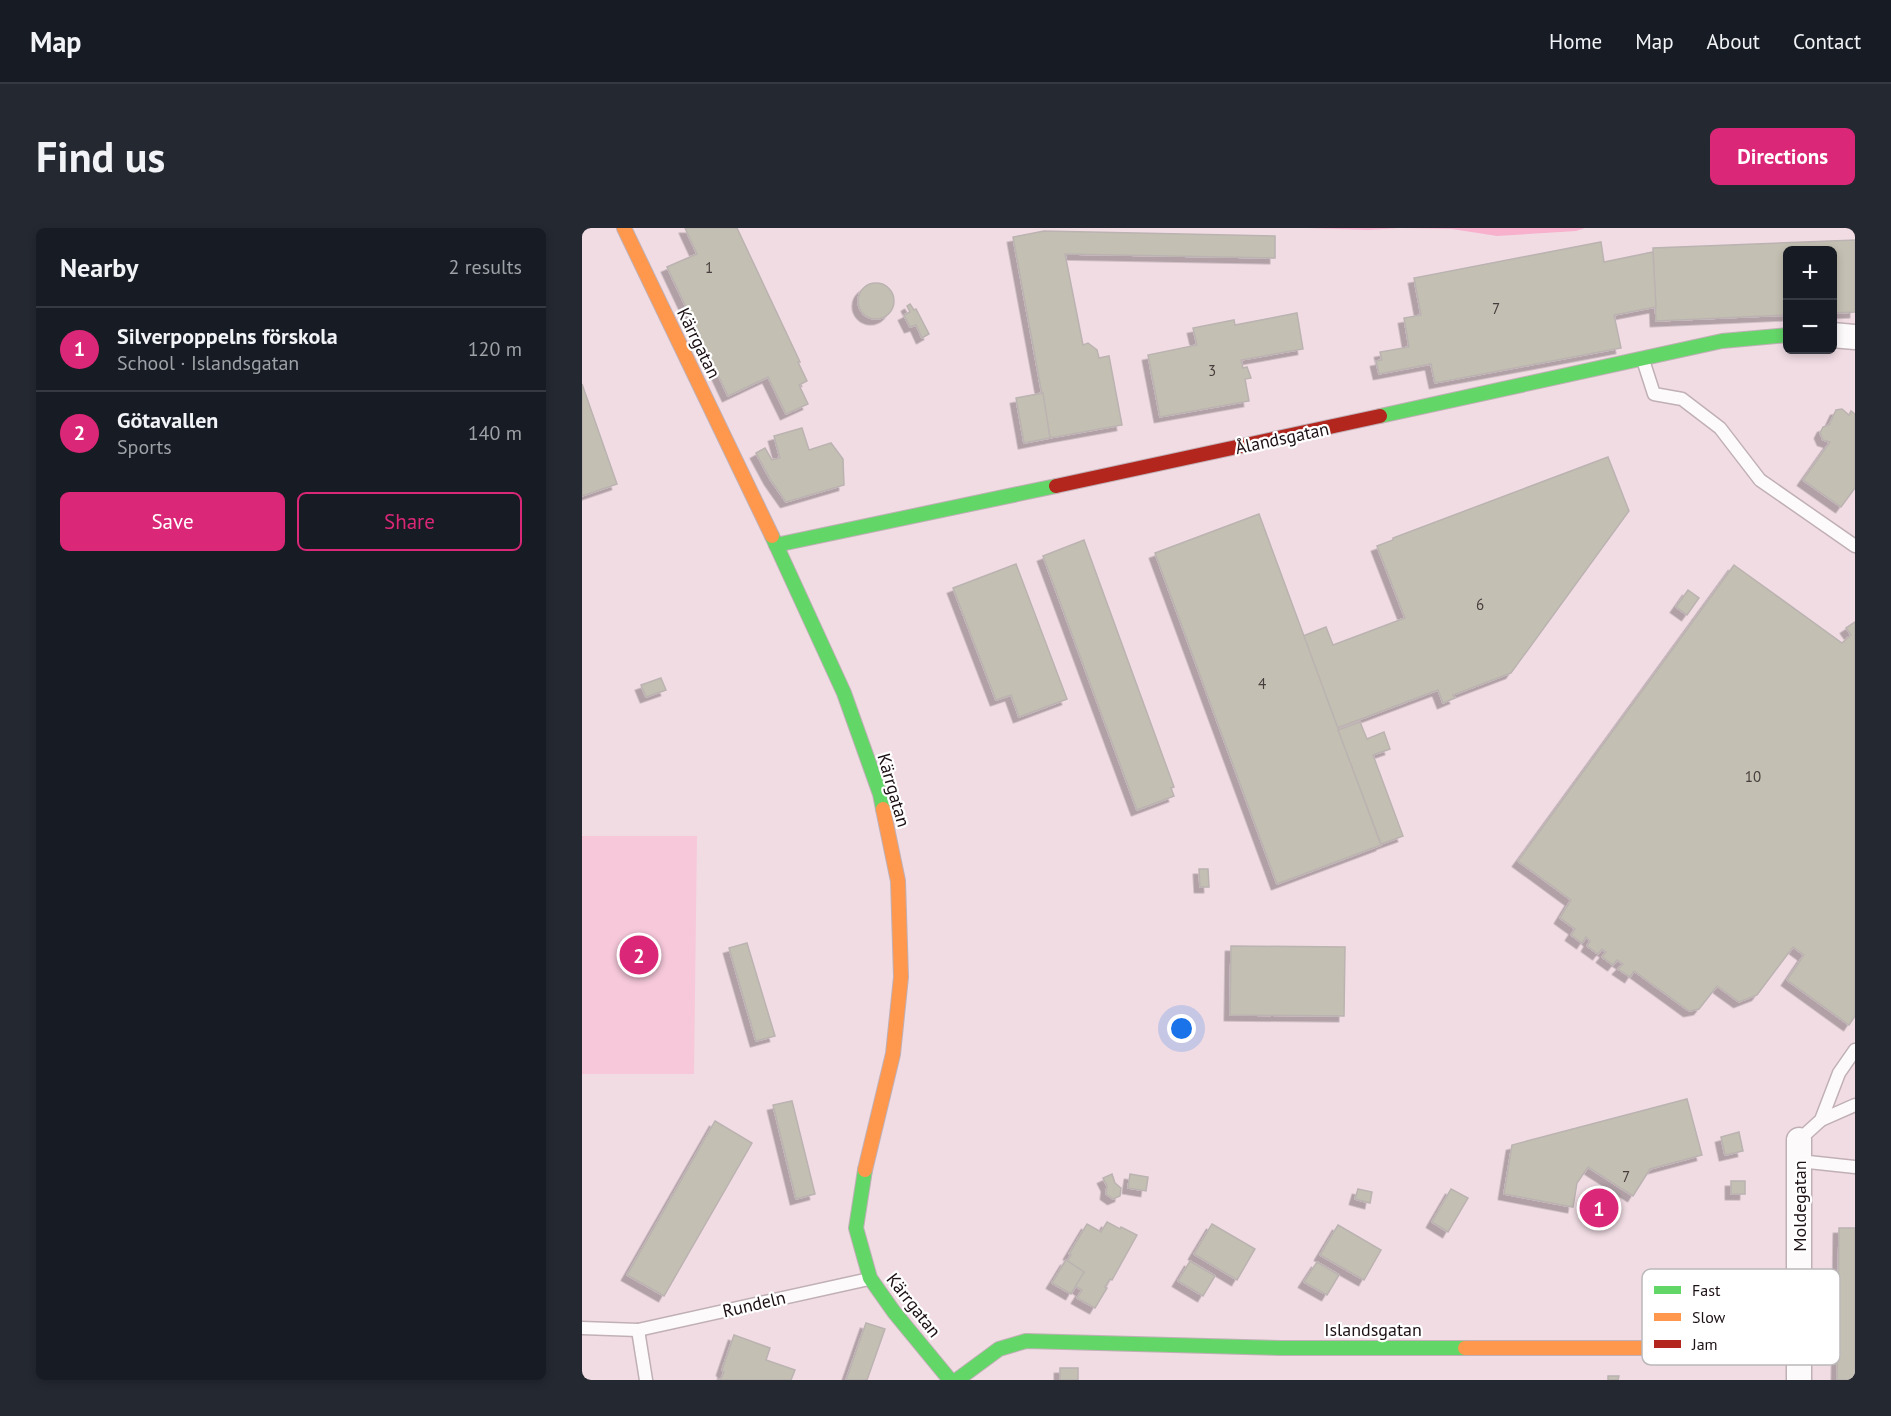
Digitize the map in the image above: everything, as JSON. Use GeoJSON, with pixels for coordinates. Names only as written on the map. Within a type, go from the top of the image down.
{"type":"FeatureCollection","features":[{"type":"Feature","properties":{"kind":"street","name":"Kärrgatan"},"geometry":{"type":"LineString","coordinates":[[624,228],[776,545],[844,693],[880,794],[898,881],[901,977],[894,1043],[862,1184],[856,1228],[870,1278],[894,1312],[950,1380]]}},
{"type":"Feature","properties":{"kind":"street","name":"Ålandsgatan"},"geometry":{"type":"LineString","coordinates":[[776,545],[1231,449],[1722,340],[1783,334]]}},
{"type":"Feature","properties":{"kind":"street"},"geometry":{"type":"LineString","coordinates":[[1837,335],[1855,337]]}},
{"type":"Feature","properties":{"kind":"street","name":"Moldegatan"},"geometry":{"type":"LineString","coordinates":[[1799,1151],[1799,1269]]}},
{"type":"Feature","properties":{"kind":"street","name":"Islandsgatan"},"geometry":{"type":"LineString","coordinates":[[957,1380],[999,1349],[1026,1341],[1281,1348],[1642,1348]]}},
{"type":"Feature","properties":{"kind":"lane"},"geometry":{"type":"LineString","coordinates":[[1642,359],[1654,394],[1682,399],[1720,428],[1760,480],[1855,546]]}},
{"type":"Feature","properties":{"kind":"lane"},"geometry":{"type":"LineString","coordinates":[[1855,1050],[1839,1073],[1821,1120],[1799,1151],[1855,1167]]}},
{"type":"Feature","properties":{"kind":"lane"},"geometry":{"type":"LineString","coordinates":[[1821,1120],[1855,1105]]}},
{"type":"Feature","properties":{"kind":"lane","name":"Rundeln"},"geometry":{"type":"LineString","coordinates":[[582,1328],[638,1330],[870,1278]]}},
{"type":"Feature","properties":{"kind":"lane"},"geometry":{"type":"LineString","coordinates":[[638,1330],[646,1380]]}},
{"type":"Feature","properties":{"kind":"shaded area"},"geometry":{"type":"Polygon","coordinates":[[[1307,228],[1400,228],[1368,230],[1307,228]]]}},
{"type":"Feature","properties":{"kind":"shaded area"},"geometry":{"type":"Polygon","coordinates":[[[1400,228],[1585,228],[1576,231],[1497,236],[1452,229],[1400,228]]]}},
{"type":"Feature","properties":{"kind":"shaded area"},"geometry":{"type":"Polygon","coordinates":[[[582,836],[697,836],[694,1074],[582,1074],[582,836]]]}},
{"type":"Feature","properties":{"kind":"building"},"geometry":{"type":"Polygon","coordinates":[[[685,228],[737,228],[800,362],[798,362],[807,381],[799,385],[808,404],[786,414],[768,377],[728,396],[667,267],[697,254],[685,228]]]}},
{"type":"Feature","properties":{"kind":"building"},"geometry":{"type":"Polygon","coordinates":[[[1044,231],[1275,236],[1275,258],[1065,254],[1083,345],[1088,343],[1097,350],[1099,358],[1109,356],[1122,425],[1050,438],[1013,237],[1044,231]]]}},
{"type":"Feature","properties":{"kind":"building"},"geometry":{"type":"Polygon","coordinates":[[[1855,240],[1855,312],[1837,313],[1837,246],[1783,246],[1783,315],[1656,321],[1653,248],[1855,240]]]}},
{"type":"Feature","properties":{"kind":"building"},"geometry":{"type":"Polygon","coordinates":[[[1601,242],[1604,262],[1653,252],[1656,307],[1614,315],[1621,348],[1435,383],[1431,364],[1379,374],[1376,361],[1382,360],[1380,352],[1409,347],[1404,318],[1421,315],[1414,278],[1601,242]]]}},
{"type":"Feature","properties":{"kind":"building"},"geometry":{"type":"Polygon","coordinates":[[[876,283],[888,289],[894,301],[888,313],[876,319],[864,313],[858,301],[864,289],[876,283]]]}},
{"type":"Feature","properties":{"kind":"building"},"geometry":{"type":"Polygon","coordinates":[[[910,304],[914,310],[916,309],[929,334],[922,338],[916,325],[910,327],[904,315],[910,312],[907,306],[910,304]]]}},
{"type":"Feature","properties":{"kind":"building"},"geometry":{"type":"Polygon","coordinates":[[[1297,313],[1303,349],[1241,360],[1243,368],[1247,367],[1251,378],[1245,379],[1249,401],[1160,417],[1148,355],[1197,345],[1193,328],[1234,320],[1235,325],[1297,313]]]}},
{"type":"Feature","properties":{"kind":"building"},"geometry":{"type":"Polygon","coordinates":[[[582,384],[617,484],[582,496],[582,384]]]}},
{"type":"Feature","properties":{"kind":"building"},"geometry":{"type":"Polygon","coordinates":[[[1043,393],[1050,438],[1024,443],[1016,398],[1043,393]]]}},
{"type":"Feature","properties":{"kind":"building"},"geometry":{"type":"Polygon","coordinates":[[[1842,409],[1849,415],[1851,411],[1855,414],[1855,488],[1841,507],[1803,480],[1830,442],[1823,440],[1820,433],[1823,427],[1829,425],[1836,410],[1842,409]]]}},
{"type":"Feature","properties":{"kind":"building"},"geometry":{"type":"Polygon","coordinates":[[[802,428],[809,450],[831,443],[843,459],[844,485],[786,502],[756,453],[765,448],[772,460],[780,458],[774,436],[802,428]]]}},
{"type":"Feature","properties":{"kind":"building"},"geometry":{"type":"Polygon","coordinates":[[[1608,457],[1629,511],[1511,673],[1453,695],[1455,698],[1443,703],[1438,690],[1337,728],[1303,636],[1326,627],[1333,645],[1405,618],[1377,546],[1608,457]]]}},
{"type":"Feature","properties":{"kind":"building"},"geometry":{"type":"Polygon","coordinates":[[[1259,514],[1381,845],[1277,884],[1155,553],[1259,514]]]}},
{"type":"Feature","properties":{"kind":"building"},"geometry":{"type":"Polygon","coordinates":[[[1084,540],[1174,787],[1171,788],[1174,796],[1137,810],[1043,556],[1084,540]]]}},
{"type":"Feature","properties":{"kind":"building"},"geometry":{"type":"Polygon","coordinates":[[[1016,564],[1067,699],[1019,717],[1011,695],[996,700],[953,588],[1016,564]]]}},
{"type":"Feature","properties":{"kind":"building"},"geometry":{"type":"Polygon","coordinates":[[[1734,565],[1842,643],[1851,635],[1846,628],[1855,622],[1855,1016],[1849,1025],[1787,980],[1804,955],[1793,947],[1757,995],[1739,1002],[1717,986],[1699,1009],[1689,1011],[1634,971],[1630,977],[1618,969],[1623,964],[1617,960],[1613,965],[1602,957],[1606,952],[1602,949],[1598,954],[1587,946],[1590,941],[1586,937],[1582,943],[1571,935],[1575,929],[1560,918],[1571,900],[1518,861],[1734,565]]]}},
{"type":"Feature","properties":{"kind":"building"},"geometry":{"type":"Polygon","coordinates":[[[1688,590],[1699,598],[1687,615],[1676,607],[1688,590]]]}},
{"type":"Feature","properties":{"kind":"building"},"geometry":{"type":"Polygon","coordinates":[[[661,678],[666,690],[646,697],[641,685],[661,678]]]}},
{"type":"Feature","properties":{"kind":"building"},"geometry":{"type":"Polygon","coordinates":[[[1360,722],[1367,739],[1384,732],[1390,749],[1373,755],[1403,836],[1381,844],[1338,730],[1360,722]]]}},
{"type":"Feature","properties":{"kind":"building"},"geometry":{"type":"Polygon","coordinates":[[[1199,869],[1208,869],[1209,887],[1200,887],[1199,869]]]}},
{"type":"Feature","properties":{"kind":"building"},"geometry":{"type":"Polygon","coordinates":[[[747,943],[775,1036],[756,1041],[729,948],[747,943]]]}},
{"type":"Feature","properties":{"kind":"building"},"geometry":{"type":"Polygon","coordinates":[[[1231,946],[1345,947],[1344,1016],[1230,1015],[1231,946]]]}},
{"type":"Feature","properties":{"kind":"building"},"geometry":{"type":"Polygon","coordinates":[[[1687,1099],[1702,1155],[1650,1169],[1633,1196],[1588,1167],[1577,1183],[1573,1207],[1504,1194],[1512,1145],[1687,1099]]]}},
{"type":"Feature","properties":{"kind":"building"},"geometry":{"type":"Polygon","coordinates":[[[792,1101],[815,1194],[796,1199],[773,1105],[792,1101]]]}},
{"type":"Feature","properties":{"kind":"building"},"geometry":{"type":"Polygon","coordinates":[[[715,1121],[752,1143],[664,1296],[627,1275],[715,1121]]]}},
{"type":"Feature","properties":{"kind":"building"},"geometry":{"type":"Polygon","coordinates":[[[1739,1132],[1743,1151],[1725,1155],[1721,1137],[1739,1132]]]}},
{"type":"Feature","properties":{"kind":"building"},"geometry":{"type":"Polygon","coordinates":[[[1112,1174],[1115,1183],[1121,1188],[1120,1196],[1113,1199],[1106,1194],[1107,1186],[1103,1178],[1112,1174]]]}},
{"type":"Feature","properties":{"kind":"building"},"geometry":{"type":"Polygon","coordinates":[[[1130,1174],[1148,1177],[1146,1191],[1128,1188],[1130,1174]]]}},
{"type":"Feature","properties":{"kind":"building"},"geometry":{"type":"Polygon","coordinates":[[[1731,1181],[1745,1181],[1745,1194],[1731,1194],[1731,1181]]]}},
{"type":"Feature","properties":{"kind":"building"},"geometry":{"type":"Polygon","coordinates":[[[1358,1189],[1372,1192],[1370,1203],[1355,1199],[1358,1189]]]}},
{"type":"Feature","properties":{"kind":"building"},"geometry":{"type":"Polygon","coordinates":[[[1451,1189],[1468,1198],[1448,1232],[1432,1222],[1451,1189]]]}},
{"type":"Feature","properties":{"kind":"building"},"geometry":{"type":"Polygon","coordinates":[[[1107,1222],[1137,1235],[1112,1280],[1110,1279],[1105,1287],[1107,1288],[1095,1308],[1077,1298],[1082,1290],[1075,1286],[1084,1272],[1067,1261],[1087,1224],[1101,1232],[1107,1222]]]}},
{"type":"Feature","properties":{"kind":"building"},"geometry":{"type":"Polygon","coordinates":[[[1212,1224],[1255,1249],[1237,1280],[1194,1254],[1212,1224]]]}},
{"type":"Feature","properties":{"kind":"building"},"geometry":{"type":"Polygon","coordinates":[[[1338,1225],[1381,1250],[1364,1280],[1320,1255],[1338,1225]]]}},
{"type":"Feature","properties":{"kind":"building"},"geometry":{"type":"Polygon","coordinates":[[[1839,1228],[1855,1228],[1855,1380],[1837,1380],[1837,1365],[1840,1365],[1839,1228]]]}},
{"type":"Feature","properties":{"kind":"building"},"geometry":{"type":"Polygon","coordinates":[[[1066,1260],[1084,1272],[1071,1294],[1052,1283],[1066,1260]]]}},
{"type":"Feature","properties":{"kind":"building"},"geometry":{"type":"Polygon","coordinates":[[[1190,1261],[1215,1276],[1203,1296],[1178,1281],[1190,1261]]]}},
{"type":"Feature","properties":{"kind":"building"},"geometry":{"type":"Polygon","coordinates":[[[1317,1262],[1339,1275],[1327,1295],[1304,1282],[1317,1262]]]}},
{"type":"Feature","properties":{"kind":"building"},"geometry":{"type":"Polygon","coordinates":[[[866,1323],[885,1329],[867,1380],[846,1380],[866,1323]]]}},
{"type":"Feature","properties":{"kind":"building"},"geometry":{"type":"Polygon","coordinates":[[[734,1335],[770,1348],[766,1360],[795,1370],[791,1380],[718,1380],[724,1372],[722,1370],[734,1335]]]}},
{"type":"Feature","properties":{"kind":"building"},"geometry":{"type":"Polygon","coordinates":[[[1060,1368],[1078,1368],[1078,1380],[1060,1380],[1060,1368]]]}},
{"type":"Feature","properties":{"kind":"building"},"geometry":{"type":"Polygon","coordinates":[[[1608,1376],[1619,1376],[1618,1380],[1608,1380],[1608,1376]]]}},
{"type":"Feature","properties":{"kind":"traffic: fast"},"geometry":{"type":"LineString","coordinates":[[1380,416],[1722,341],[1783,335]]}},
{"type":"Feature","properties":{"kind":"traffic: fast"},"geometry":{"type":"LineString","coordinates":[[776,545],[1056,486]]}},
{"type":"Feature","properties":{"kind":"traffic: fast"},"geometry":{"type":"LineString","coordinates":[[772,536],[844,693],[880,794],[883,809]]}},
{"type":"Feature","properties":{"kind":"traffic: fast"},"geometry":{"type":"LineString","coordinates":[[865,1170],[856,1228],[870,1278],[894,1312],[950,1380]]}},
{"type":"Feature","properties":{"kind":"traffic: fast"},"geometry":{"type":"LineString","coordinates":[[957,1380],[999,1349],[1026,1341],[1281,1348],[1465,1348]]}},
{"type":"Feature","properties":{"kind":"traffic: slow"},"geometry":{"type":"LineString","coordinates":[[624,228],[772,536]]}},
{"type":"Feature","properties":{"kind":"traffic: slow"},"geometry":{"type":"LineString","coordinates":[[865,1170],[893,1054],[901,977],[898,881],[883,809]]}},
{"type":"Feature","properties":{"kind":"traffic: slow"},"geometry":{"type":"LineString","coordinates":[[1465,1348],[1642,1348]]}},
{"type":"Feature","properties":{"kind":"traffic: jam"},"geometry":{"type":"LineString","coordinates":[[1056,486],[1380,416]]}},
{"type":"Feature","properties":{"kind":"place","name":"Götavallen"},"geometry":{"type":"Point","coordinates":[639,955]}},
{"type":"Feature","properties":{"kind":"place","name":"Silverpoppelns förskola"},"geometry":{"type":"Point","coordinates":[1599,1208]}}]}
